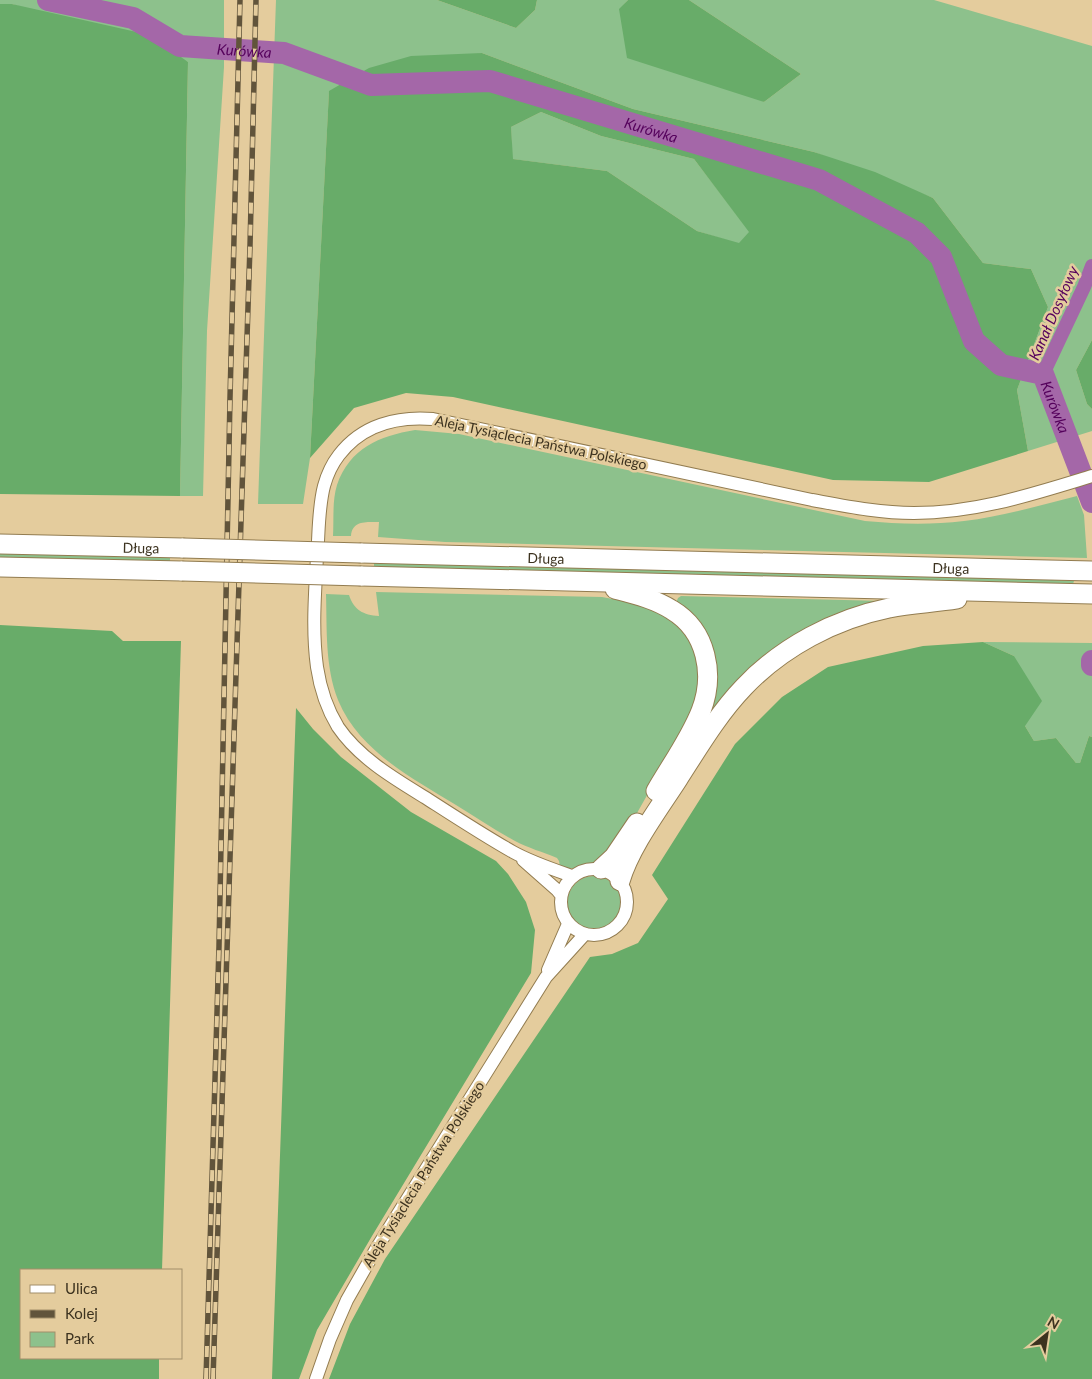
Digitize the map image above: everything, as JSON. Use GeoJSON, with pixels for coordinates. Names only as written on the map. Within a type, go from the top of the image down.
{"type":"FeatureCollection","features":[{"type":"Feature","properties":{"kind":"highway","name":"Długa"},"geometry":{"type":"LineString","coordinates":[[0,544],[1083,571]]}},
{"type":"Feature","properties":{"kind":"highway","name":"Długa"},"geometry":{"type":"LineString","coordinates":[[0,567],[590,582]]}},
{"type":"Feature","properties":{"kind":"highway"},"geometry":{"type":"LineString","coordinates":[[590,582],[1083,594]]}},
{"type":"Feature","properties":{"kind":"highway"},"geometry":{"type":"LineString","coordinates":[[590,582],[651,600],[677,613],[693,631],[703,649],[707,659],[709,679],[704,701],[696,721],[637,824],[614,857],[601,869]]}},
{"type":"Feature","properties":{"kind":"highway"},"geometry":{"type":"LineString","coordinates":[[620,881],[627,863],[642,836],[708,734],[745,686],[777,658],[839,623],[867,613],[891,607],[938,603],[1000,592]]}},
{"type":"Feature","properties":{"kind":"street","name":"Aleja Tysiąclecia Państwa Polskiego"},"geometry":{"type":"LineString","coordinates":[[561,895],[513,852],[398,780],[368,758],[338,726],[326,702],[320,682],[316,656],[315,593],[321,501],[325,484],[334,463],[344,450],[364,433],[392,421],[410,418],[434,419],[812,500],[868,510],[897,512],[934,513],[970,509],[1011,501],[1092,476]]}},
{"type":"Feature","properties":{"kind":"street","name":"Aleja Tysiąclecia Państwa Polskiego"},"geometry":{"type":"LineString","coordinates":[[513,852],[572,876]]}},
{"type":"Feature","properties":{"kind":"street"},"geometry":{"type":"LineString","coordinates":[[586,869],[601,869],[612,874],[620,881],[627,896],[625,913],[622,920],[610,932],[594,936],[576,930],[568,924],[560,905],[561,895],[565,885],[572,876],[586,869]]}},
{"type":"Feature","properties":{"kind":"street","name":"Aleja Tysiąclecia Państwa Polskiego"},"geometry":{"type":"LineString","coordinates":[[316,1379],[330,1339],[355,1284],[546,977],[568,924]]}},
{"type":"Feature","properties":{"kind":"street","name":"Aleja Tysiąclecia Państwa Polskiego"},"geometry":{"type":"LineString","coordinates":[[546,977],[585,934]]}},
{"type":"Feature","properties":{"kind":"green space"},"geometry":{"type":"Polygon","coordinates":[[[0,0],[224,0],[224,67],[207,331],[203,496],[180,496],[188,62],[12,4],[0,4],[0,0]]]}},
{"type":"Feature","properties":{"kind":"green space"},"geometry":{"type":"Polygon","coordinates":[[[276,0],[437,0],[516,28],[535,10],[537,0],[628,0],[620,9],[764,102],[801,74],[689,0],[934,0],[1092,46],[1092,340],[1076,370],[1087,404],[1092,409],[1092,431],[1028,451],[1017,390],[1048,307],[1031,269],[983,263],[933,198],[814,152],[633,109],[482,53],[329,92],[310,458],[303,504],[258,504],[276,0]]]}},
{"type":"Feature","properties":{"kind":"green space"},"geometry":{"type":"Polygon","coordinates":[[[437,0],[537,0],[535,10],[516,28],[437,0]]]}},
{"type":"Feature","properties":{"kind":"green space"},"geometry":{"type":"Polygon","coordinates":[[[628,0],[689,0],[801,74],[764,102],[627,58],[619,9],[628,0]]]}},
{"type":"Feature","properties":{"kind":"green space"},"geometry":{"type":"Polygon","coordinates":[[[0,4],[12,4],[150,35],[188,62],[180,496],[0,494],[0,4]]]}},
{"type":"Feature","properties":{"kind":"green space"},"geometry":{"type":"Polygon","coordinates":[[[482,53],[633,109],[814,152],[875,172],[933,198],[983,263],[1031,269],[1048,307],[1017,390],[1028,451],[929,482],[833,480],[453,397],[406,393],[354,408],[310,458],[329,91],[369,68],[411,56],[482,53]],[[541,112],[511,127],[513,159],[607,171],[697,231],[739,243],[749,232],[694,159],[601,136],[541,112]]]}},
{"type":"Feature","properties":{"kind":"green space"},"geometry":{"type":"Polygon","coordinates":[[[541,112],[601,136],[694,159],[750,232],[739,244],[697,231],[607,171],[512,159],[511,127],[541,112]]]}},
{"type":"Feature","properties":{"kind":"green space"},"geometry":{"type":"Polygon","coordinates":[[[1092,340],[1092,409],[1087,404],[1076,370],[1092,340]]]}},
{"type":"Feature","properties":{"kind":"green space"},"geometry":{"type":"Polygon","coordinates":[[[415,430],[459,434],[865,521],[914,524],[964,521],[1007,514],[1077,496],[1084,515],[1087,558],[445,542],[378,537],[379,522],[365,522],[357,525],[354,527],[351,536],[333,536],[335,491],[343,472],[350,462],[358,453],[378,440],[415,430]]]}},
{"type":"Feature","properties":{"kind":"green space"},"geometry":{"type":"Polygon","coordinates":[[[0,553],[170,557],[170,562],[0,559],[0,553]]]}},
{"type":"Feature","properties":{"kind":"green space"},"geometry":{"type":"Polygon","coordinates":[[[374,562],[943,575],[1074,581],[1073,584],[374,567],[374,562]]]}},
{"type":"Feature","properties":{"kind":"green space"},"geometry":{"type":"Polygon","coordinates":[[[376,592],[602,597],[634,603],[660,612],[678,625],[692,643],[700,665],[695,706],[628,829],[594,865],[573,868],[560,867],[557,858],[515,841],[405,773],[373,749],[359,734],[347,718],[334,687],[329,661],[326,594],[349,595],[356,608],[360,611],[379,616],[376,592]]]}},
{"type":"Feature","properties":{"kind":"green space"},"geometry":{"type":"Polygon","coordinates":[[[681,596],[885,601],[775,653],[653,805],[715,687],[676,603],[681,596]]]}},
{"type":"Feature","properties":{"kind":"green space"},"geometry":{"type":"Polygon","coordinates":[[[0,625],[112,631],[123,641],[181,641],[162,1269],[20,1269],[20,1359],[159,1359],[159,1379],[0,1379],[0,625]]]}},
{"type":"Feature","properties":{"kind":"green space"},"geometry":{"type":"Polygon","coordinates":[[[983,642],[1092,643],[1092,737],[1089,736],[1080,763],[1076,763],[1056,738],[1034,741],[1025,726],[1014,656],[983,642]]]}},
{"type":"Feature","properties":{"kind":"green space"},"geometry":{"type":"Polygon","coordinates":[[[983,642],[1014,656],[1042,701],[1025,726],[1034,741],[1056,738],[1076,763],[1080,763],[1089,736],[1092,737],[1092,1379],[329,1379],[350,1324],[385,1259],[590,957],[612,954],[638,943],[668,899],[652,875],[735,744],[782,697],[828,667],[923,646],[983,642]]]}},
{"type":"Feature","properties":{"kind":"green space"},"geometry":{"type":"Polygon","coordinates":[[[296,708],[313,729],[341,757],[411,812],[496,861],[508,874],[526,902],[535,930],[531,973],[317,1330],[299,1379],[272,1379],[296,708]]]}},
{"type":"Feature","properties":{"kind":"green space"},"geometry":{"type":"Polygon","coordinates":[[[594,876],[604,878],[613,884],[619,893],[621,903],[619,913],[613,922],[604,928],[594,930],[584,928],[575,922],[569,913],[567,903],[569,893],[575,884],[584,878],[594,876]]]}},
{"type":"Feature","properties":{"kind":"waterway","name":"Kurówka"},"geometry":{"type":"LineString","coordinates":[[48,0],[133,18],[180,46],[284,53],[371,85],[490,81],[819,180],[917,233],[941,257],[974,341],[1001,365],[1043,374],[1092,502]]}},
{"type":"Feature","properties":{"kind":"waterway","name":"Kanał Dosyłowy"},"geometry":{"type":"LineString","coordinates":[[1043,374],[1092,266]]}},
{"type":"Feature","properties":{"kind":"railway"},"geometry":{"type":"LineString","coordinates":[[206,1379],[219,946],[240,0]]}},
{"type":"Feature","properties":{"kind":"railway"},"geometry":{"type":"LineString","coordinates":[[213,1379],[250,246],[256,0]]}}]}
